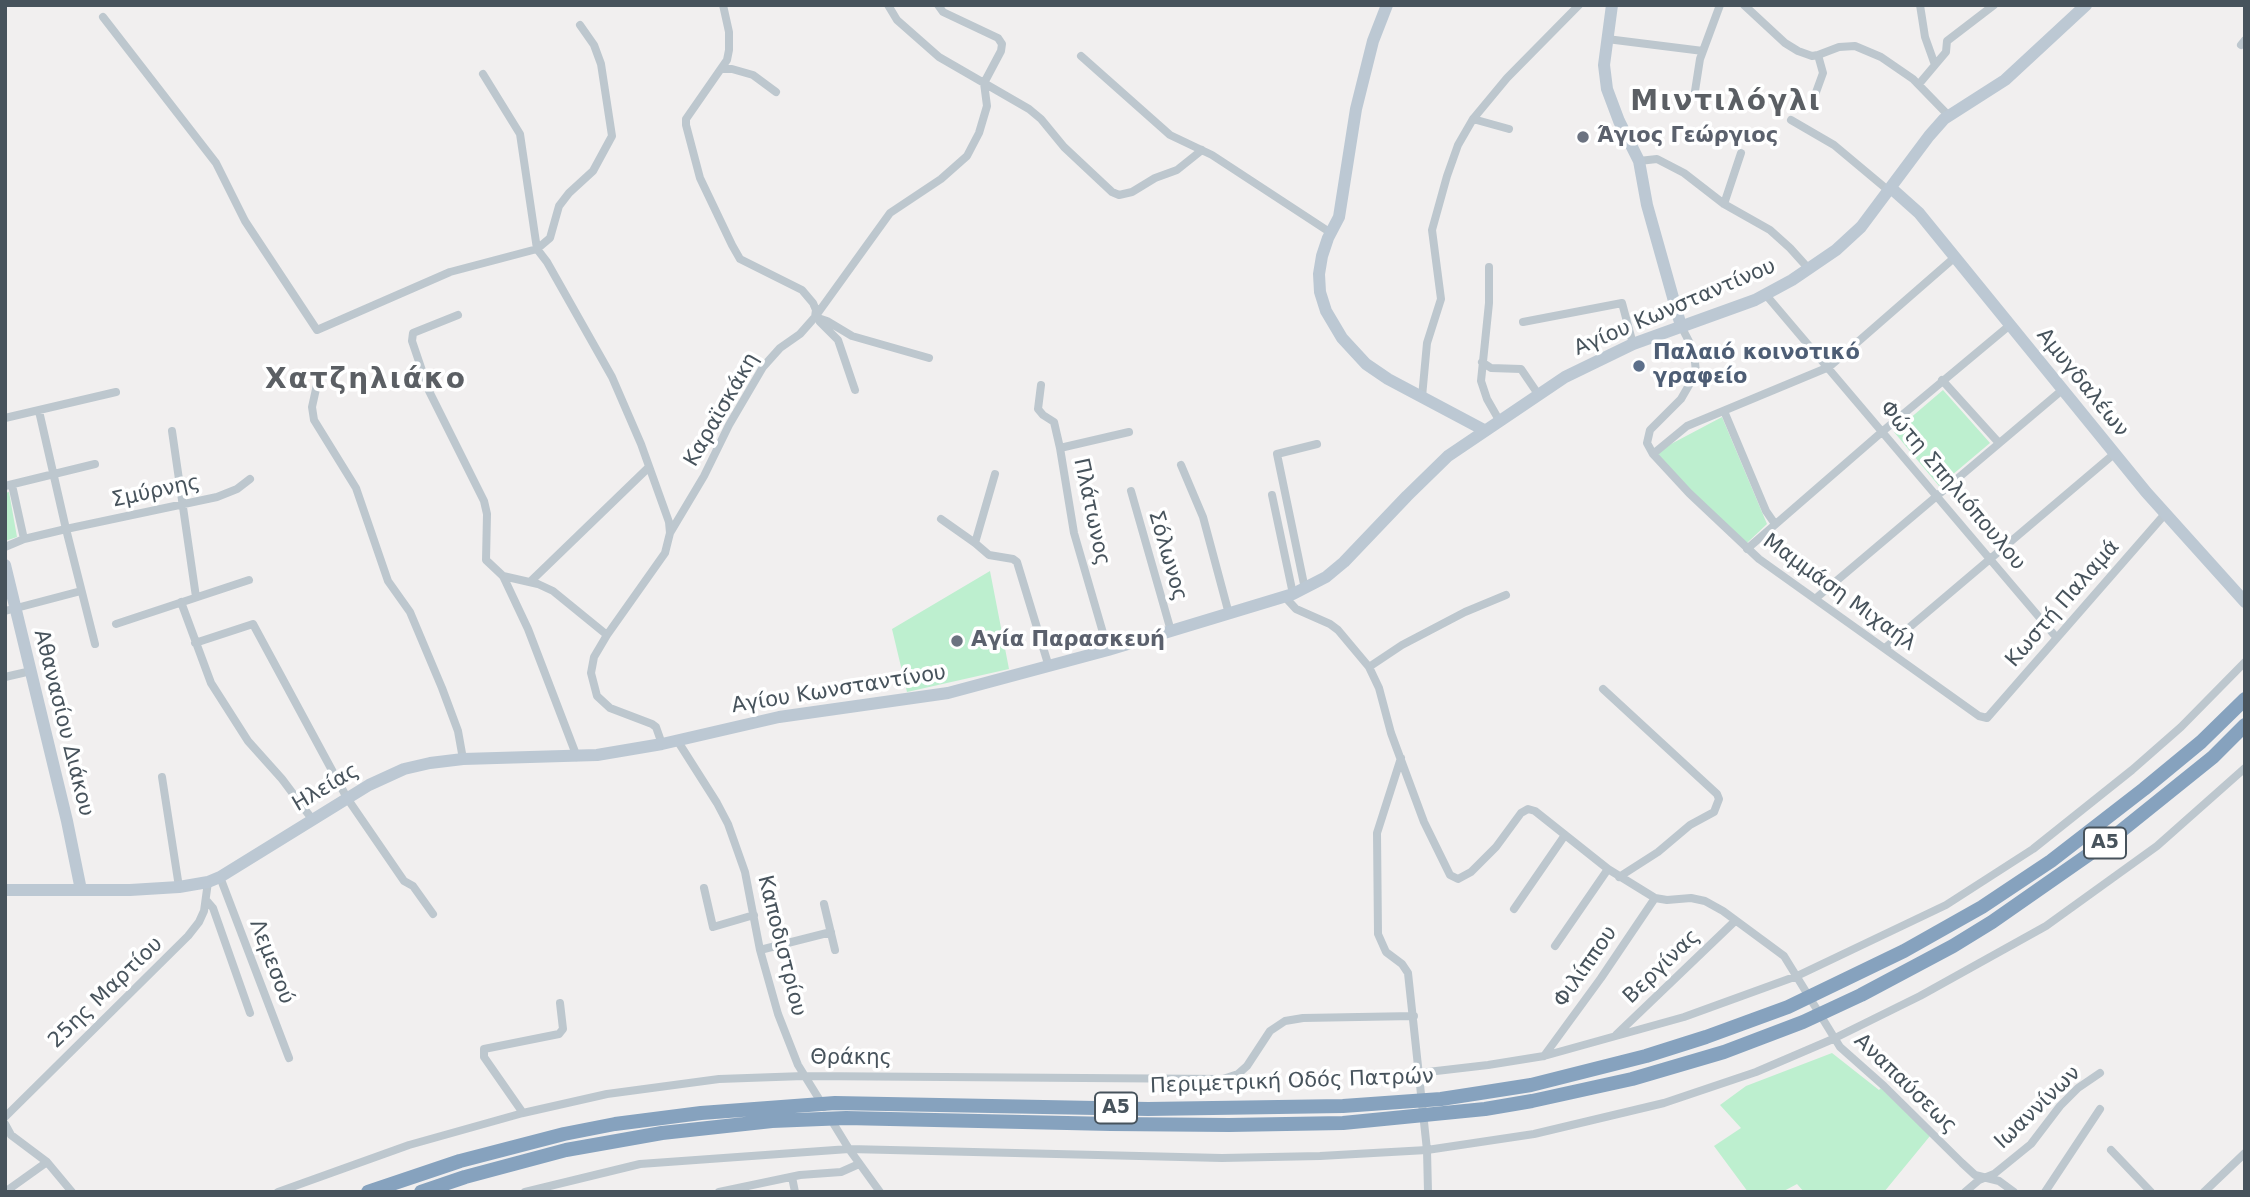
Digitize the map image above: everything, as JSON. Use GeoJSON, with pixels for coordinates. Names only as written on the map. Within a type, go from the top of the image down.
{"type":"FeatureCollection","features":[{"type":"Feature","properties":{"kind":"highway","name":"Περιμετρική Οδός Πατρών"},"geometry":{"type":"LineString","coordinates":[[368,1192],[460,1161],[564,1134],[662,1117],[835,1103],[1161,1109],[1284,1108],[1397,1103],[1441,1099],[1531,1084],[1646,1056],[1788,1007],[1904,951],[1982,907],[2051,861],[2201,742],[2245,699]]}},
{"type":"Feature","properties":{"kind":"highway","name":"Περιμετρική Οδός Πατρών"},"geometry":{"type":"LineString","coordinates":[[421,1192],[519,1163],[617,1140],[721,1126],[846,1118],[1229,1125],[1343,1123],[1443,1115],[1532,1101],[1632,1079],[1724,1052],[1803,1022],[1953,946],[2111,839],[2213,757],[2245,725]]}},
{"type":"Feature","properties":{"kind":"main road"},"geometry":{"type":"LineString","coordinates":[[1387,5],[1367,65],[1354,121],[1339,217],[1324,247],[1320,292],[1326,311],[1349,347],[1366,364],[1484,430]]}},
{"type":"Feature","properties":{"kind":"main road"},"geometry":{"type":"LineString","coordinates":[[1612,5],[1604,65],[1607,89],[1639,161],[1647,205],[1681,326]]}},
{"type":"Feature","properties":{"kind":"main road","name":"Αγίου Κωνσταντίνου"},"geometry":{"type":"LineString","coordinates":[[677,740],[779,718],[956,691],[1049,667],[1229,614],[1295,593],[1326,577],[1345,562],[1448,456],[1538,394],[1575,371],[1633,344],[1766,295],[1853,236],[1928,136],[1948,115],[2004,80],[2086,5]]}},
{"type":"Feature","properties":{"kind":"main road","name":"Αμυγδαλέων"},"geometry":{"type":"LineString","coordinates":[[1890,189],[1919,213],[2114,454],[2245,602]]}},
{"type":"Feature","properties":{"kind":"main road","name":"Αθανασίου Διάκου"},"geometry":{"type":"LineString","coordinates":[[5,565],[10,610],[31,671],[81,890]]}},
{"type":"Feature","properties":{"kind":"main road","name":"Ηλείας"},"geometry":{"type":"LineString","coordinates":[[5,890],[130,890],[179,887],[214,880],[347,798],[383,777],[404,769],[463,759],[597,755],[677,740]]}},
{"type":"Feature","properties":{"kind":"street"},"geometry":{"type":"LineString","coordinates":[[723,5],[729,42],[727,60],[686,119],[700,178],[740,259],[802,290],[813,303],[816,317],[837,338],[855,390]]}},
{"type":"Feature","properties":{"kind":"street"},"geometry":{"type":"LineString","coordinates":[[888,5],[897,20],[929,49],[1029,109],[1041,119],[1064,147],[1112,192],[1119,195],[1132,192],[1155,178],[1177,170],[1202,150]]}},
{"type":"Feature","properties":{"kind":"street"},"geometry":{"type":"LineString","coordinates":[[938,5],[943,12],[998,38],[1002,44],[984,83]]}},
{"type":"Feature","properties":{"kind":"street"},"geometry":{"type":"LineString","coordinates":[[1422,397],[1427,343],[1441,299],[1432,241],[1433,223],[1458,145],[1473,119],[1520,64],[1579,5]]}},
{"type":"Feature","properties":{"kind":"street"},"geometry":{"type":"LineString","coordinates":[[1695,91],[1696,73],[1720,5]]}},
{"type":"Feature","properties":{"kind":"street"},"geometry":{"type":"LineString","coordinates":[[1744,5],[1798,51],[1812,56],[1839,47],[1855,46],[1881,57],[1919,84],[1948,115]]}},
{"type":"Feature","properties":{"kind":"street"},"geometry":{"type":"LineString","coordinates":[[1920,5],[1925,37],[1935,65]]}},
{"type":"Feature","properties":{"kind":"street"},"geometry":{"type":"LineString","coordinates":[[1919,84],[1946,52],[1947,41],[1994,5]]}},
{"type":"Feature","properties":{"kind":"street"},"geometry":{"type":"LineString","coordinates":[[103,17],[216,163],[245,221],[317,330],[450,272],[537,249],[550,238],[559,206],[593,171],[612,136],[601,64],[594,45],[580,25]]}},
{"type":"Feature","properties":{"kind":"street"},"geometry":{"type":"LineString","coordinates":[[1607,39],[1703,51]]}},
{"type":"Feature","properties":{"kind":"street"},"geometry":{"type":"LineString","coordinates":[[1811,106],[1823,74],[1818,55]]}},
{"type":"Feature","properties":{"kind":"street"},"geometry":{"type":"LineString","coordinates":[[1081,56],[1170,135],[1202,150],[1331,233]]}},
{"type":"Feature","properties":{"kind":"street"},"geometry":{"type":"LineString","coordinates":[[722,69],[752,75],[776,92]]}},
{"type":"Feature","properties":{"kind":"street"},"geometry":{"type":"LineString","coordinates":[[483,74],[520,134],[537,249],[612,376],[666,510],[670,533]]}},
{"type":"Feature","properties":{"kind":"street","name":"Καραϊσκάκη"},"geometry":{"type":"LineString","coordinates":[[662,744],[656,727],[652,724],[610,708],[597,696],[591,673],[594,657],[665,553],[670,533],[763,367],[816,317],[890,213],[941,179],[967,156],[979,133],[988,106],[984,83]]}},
{"type":"Feature","properties":{"kind":"street"},"geometry":{"type":"LineString","coordinates":[[1473,119],[1509,129]]}},
{"type":"Feature","properties":{"kind":"street"},"geometry":{"type":"LineString","coordinates":[[1791,120],[1834,145],[1890,189]]}},
{"type":"Feature","properties":{"kind":"street"},"geometry":{"type":"LineString","coordinates":[[1724,204],[1741,153]]}},
{"type":"Feature","properties":{"kind":"street"},"geometry":{"type":"LineString","coordinates":[[1639,161],[1657,159],[1684,173],[1724,204],[1770,230],[1808,268]]}},
{"type":"Feature","properties":{"kind":"street"},"geometry":{"type":"LineString","coordinates":[[1681,326],[1694,351],[1696,373],[1681,399],[1650,430],[1647,443],[1653,454],[1679,431],[1829,367],[1954,258]]}},
{"type":"Feature","properties":{"kind":"street"},"geometry":{"type":"LineString","coordinates":[[1489,267],[1487,329],[1480,371],[1483,390],[1499,420]]}},
{"type":"Feature","properties":{"kind":"street","name":"Φώτη Σπηλιόπουλου"},"geometry":{"type":"LineString","coordinates":[[1766,295],[2056,637]]}},
{"type":"Feature","properties":{"kind":"street"},"geometry":{"type":"LineString","coordinates":[[1523,322],[1622,303],[1633,344]]}},
{"type":"Feature","properties":{"kind":"street"},"geometry":{"type":"LineString","coordinates":[[458,315],[411,336],[429,391],[484,502],[487,514],[486,559],[503,576],[528,629],[577,757]]}},
{"type":"Feature","properties":{"kind":"street"},"geometry":{"type":"LineString","coordinates":[[816,317],[852,336],[929,358]]}},
{"type":"Feature","properties":{"kind":"street"},"geometry":{"type":"LineString","coordinates":[[1747,549],[1882,431],[2010,325]]}},
{"type":"Feature","properties":{"kind":"street"},"geometry":{"type":"LineString","coordinates":[[1482,362],[1497,369],[1521,369],[1538,394]]}},
{"type":"Feature","properties":{"kind":"street"},"geometry":{"type":"LineString","coordinates":[[318,380],[312,407],[314,420],[356,488],[388,580],[410,612],[442,688],[457,731],[463,759]]}},
{"type":"Feature","properties":{"kind":"street"},"geometry":{"type":"LineString","coordinates":[[1942,380],[1999,443]]}},
{"type":"Feature","properties":{"kind":"street"},"geometry":{"type":"LineString","coordinates":[[1041,385],[1038,409],[1054,422],[1060,448]]}},
{"type":"Feature","properties":{"kind":"street"},"geometry":{"type":"LineString","coordinates":[[1815,599],[2062,391]]}},
{"type":"Feature","properties":{"kind":"street"},"geometry":{"type":"LineString","coordinates":[[5,418],[116,392]]}},
{"type":"Feature","properties":{"kind":"street"},"geometry":{"type":"LineString","coordinates":[[39,411],[95,644]]}},
{"type":"Feature","properties":{"kind":"street"},"geometry":{"type":"LineString","coordinates":[[1724,411],[1766,510],[1775,524]]}},
{"type":"Feature","properties":{"kind":"street"},"geometry":{"type":"LineString","coordinates":[[172,431],[196,597]]}},
{"type":"Feature","properties":{"kind":"street","name":"Πλάτωνος"},"geometry":{"type":"LineString","coordinates":[[1108,650],[1074,533],[1060,448],[1129,432]]}},
{"type":"Feature","properties":{"kind":"street"},"geometry":{"type":"LineString","coordinates":[[1317,444],[1277,453],[1296,609],[1338,630],[1369,667],[1379,688],[1391,733],[1424,822],[1447,871],[1454,878],[1462,878],[1496,848],[1525,810],[1535,811],[1619,877],[1655,898]]}},
{"type":"Feature","properties":{"kind":"street","name":"Μαμμάση Μιχαήλ"},"geometry":{"type":"LineString","coordinates":[[1653,454],[1689,493],[1774,571],[1979,716],[1987,718]]}},
{"type":"Feature","properties":{"kind":"street"},"geometry":{"type":"LineString","coordinates":[[1885,648],[2114,454]]}},
{"type":"Feature","properties":{"kind":"street"},"geometry":{"type":"LineString","coordinates":[[24,540],[9,485],[95,464]]}},
{"type":"Feature","properties":{"kind":"street"},"geometry":{"type":"LineString","coordinates":[[1181,465],[1203,517],[1229,614]]}},
{"type":"Feature","properties":{"kind":"street"},"geometry":{"type":"LineString","coordinates":[[530,582],[649,467]]}},
{"type":"Feature","properties":{"kind":"street"},"geometry":{"type":"LineString","coordinates":[[975,543],[995,474]]}},
{"type":"Feature","properties":{"kind":"street","name":"Σμύρνης"},"geometry":{"type":"LineString","coordinates":[[5,547],[66,529],[226,494],[250,479]]}},
{"type":"Feature","properties":{"kind":"street","name":"Σόλωνος"},"geometry":{"type":"LineString","coordinates":[[1131,491],[1171,631]]}},
{"type":"Feature","properties":{"kind":"street"},"geometry":{"type":"LineString","coordinates":[[1272,495],[1295,593]]}},
{"type":"Feature","properties":{"kind":"street","name":"Κωστή Παλαμά"},"geometry":{"type":"LineString","coordinates":[[1987,718],[2165,514]]}},
{"type":"Feature","properties":{"kind":"street"},"geometry":{"type":"LineString","coordinates":[[940,519],[989,555],[1017,562],[1049,667]]}},
{"type":"Feature","properties":{"kind":"street"},"geometry":{"type":"LineString","coordinates":[[503,576],[530,582],[552,591],[607,635]]}},
{"type":"Feature","properties":{"kind":"street"},"geometry":{"type":"LineString","coordinates":[[116,624],[249,580]]}},
{"type":"Feature","properties":{"kind":"street"},"geometry":{"type":"LineString","coordinates":[[10,610],[81,591]]}},
{"type":"Feature","properties":{"kind":"street"},"geometry":{"type":"LineString","coordinates":[[1369,667],[1402,645],[1465,612],[1506,595]]}},
{"type":"Feature","properties":{"kind":"street"},"geometry":{"type":"LineString","coordinates":[[181,602],[211,683],[248,741],[282,779],[312,819]]}},
{"type":"Feature","properties":{"kind":"street"},"geometry":{"type":"LineString","coordinates":[[195,643],[253,624],[347,798],[404,881],[413,886],[433,914]]}},
{"type":"Feature","properties":{"kind":"street"},"geometry":{"type":"LineString","coordinates":[[1419,1073],[1544,1056],[1684,1017],[1797,976],[1946,905],[2033,849],[2171,736],[2245,662]]}},
{"type":"Feature","properties":{"kind":"street"},"geometry":{"type":"LineString","coordinates":[[5,677],[31,671]]}},
{"type":"Feature","properties":{"kind":"street"},"geometry":{"type":"LineString","coordinates":[[1604,689],[1717,794],[1719,799],[1714,811],[1690,825],[1658,852],[1619,877]]}},
{"type":"Feature","properties":{"kind":"street","name":"Καποδιστρίου"},"geometry":{"type":"LineString","coordinates":[[677,740],[718,803],[728,824],[745,872],[760,950],[788,1043],[804,1076],[849,1149],[880,1192]]}},
{"type":"Feature","properties":{"kind":"street"},"geometry":{"type":"LineString","coordinates":[[1401,758],[1377,833],[1378,934],[1386,951],[1402,964],[1408,973],[1427,1150],[1428,1192]]}},
{"type":"Feature","properties":{"kind":"street"},"geometry":{"type":"LineString","coordinates":[[525,1192],[640,1164],[849,1149],[1222,1158],[1427,1150],[1534,1134],[1664,1103],[1756,1072],[1833,1039],[1920,996],[2046,926],[2157,846],[2245,768]]}},
{"type":"Feature","properties":{"kind":"street"},"geometry":{"type":"LineString","coordinates":[[162,777],[179,887]]}},
{"type":"Feature","properties":{"kind":"street"},"geometry":{"type":"LineString","coordinates":[[1514,909],[1565,835]]}},
{"type":"Feature","properties":{"kind":"street"},"geometry":{"type":"LineString","coordinates":[[1555,946],[1608,869]]}},
{"type":"Feature","properties":{"kind":"street","name":"25ης Μαρτίου"},"geometry":{"type":"LineString","coordinates":[[5,1117],[188,936],[199,922],[214,880]]}},
{"type":"Feature","properties":{"kind":"street","name":"Λεμεσού"},"geometry":{"type":"LineString","coordinates":[[214,880],[289,1058]]}},
{"type":"Feature","properties":{"kind":"street"},"geometry":{"type":"LineString","coordinates":[[704,888],[713,927],[754,915]]}},
{"type":"Feature","properties":{"kind":"street","name":"Αναπαύσεως"},"geometry":{"type":"LineString","coordinates":[[1655,898],[1698,899],[1735,921],[1784,956],[1833,1039],[1975,1175],[1999,1181],[2014,1192]]}},
{"type":"Feature","properties":{"kind":"street","name":"Φιλίππου"},"geometry":{"type":"LineString","coordinates":[[1544,1056],[1655,898]]}},
{"type":"Feature","properties":{"kind":"street"},"geometry":{"type":"LineString","coordinates":[[207,901],[213,908],[250,1013]]}},
{"type":"Feature","properties":{"kind":"street"},"geometry":{"type":"LineString","coordinates":[[824,904],[835,950]]}},
{"type":"Feature","properties":{"kind":"street","name":"Βεργίνας"},"geometry":{"type":"LineString","coordinates":[[1614,1038],[1735,921]]}},
{"type":"Feature","properties":{"kind":"street"},"geometry":{"type":"LineString","coordinates":[[760,950],[831,932]]}},
{"type":"Feature","properties":{"kind":"street"},"geometry":{"type":"LineString","coordinates":[[523,1113],[485,1057],[484,1049],[559,1034],[563,1029],[560,1003]]}},
{"type":"Feature","properties":{"kind":"street","name":"Θράκης"},"geometry":{"type":"LineString","coordinates":[[278,1192],[409,1145],[523,1113],[607,1094],[719,1079],[804,1076],[1223,1079],[1238,1074],[1247,1066],[1270,1031],[1285,1021],[1303,1018],[1414,1016]]}},
{"type":"Feature","properties":{"kind":"street","name":"Ιωαννίνων"},"geometry":{"type":"LineString","coordinates":[[1965,1192],[1979,1180],[1994,1174],[2031,1144],[2060,1106],[2078,1088],[2101,1073]]}},
{"type":"Feature","properties":{"kind":"street"},"geometry":{"type":"LineString","coordinates":[[2045,1192],[2100,1109]]}},
{"type":"Feature","properties":{"kind":"street"},"geometry":{"type":"LineString","coordinates":[[5,1124],[11,1135],[47,1162],[72,1192]]}},
{"type":"Feature","properties":{"kind":"street"},"geometry":{"type":"LineString","coordinates":[[2110,1150],[2151,1192]]}},
{"type":"Feature","properties":{"kind":"street"},"geometry":{"type":"LineString","coordinates":[[2204,1192],[2245,1153]]}},
{"type":"Feature","properties":{"kind":"street"},"geometry":{"type":"LineString","coordinates":[[5,1192],[47,1162]]}},
{"type":"Feature","properties":{"kind":"street"},"geometry":{"type":"LineString","coordinates":[[719,1192],[792,1177],[841,1172],[859,1164]]}},
{"type":"Feature","properties":{"kind":"street"},"geometry":{"type":"LineString","coordinates":[[792,1177],[795,1192]]}},
{"type":"Feature","properties":{"kind":"green space"},"geometry":{"type":"Polygon","coordinates":[[[1943,390],[1990,443],[1939,486],[1894,432],[1943,390]]]}},
{"type":"Feature","properties":{"kind":"green space"},"geometry":{"type":"Polygon","coordinates":[[[1722,417],[1767,524],[1747,543],[1654,453],[1722,417]]]}},
{"type":"Feature","properties":{"kind":"green space"},"geometry":{"type":"Polygon","coordinates":[[[9,492],[17,537],[5,541],[5,493],[9,492]]]}},
{"type":"Feature","properties":{"kind":"green space"},"geometry":{"type":"Polygon","coordinates":[[[990,571],[1009,669],[907,692],[892,629],[990,571]]]}},
{"type":"Feature","properties":{"kind":"green space"},"geometry":{"type":"Polygon","coordinates":[[[1832,1053],[1879,1090],[1881,1088],[1930,1136],[1884,1192],[1804,1192],[1797,1184],[1782,1192],[1748,1192],[1714,1146],[1741,1128],[1720,1105],[1746,1086],[1832,1053]]]}},
{"type":"Feature","properties":{"kind":"place","name":"Άγιος Γεώργιος"},"geometry":{"type":"Point","coordinates":[1583,137]}},
{"type":"Feature","properties":{"kind":"place","name":"Παλαιό κοινοτικό γραφείο"},"geometry":{"type":"Point","coordinates":[1639,366]}},
{"type":"Feature","properties":{"kind":"place","name":"Αγία Παρασκευή"},"geometry":{"type":"Point","coordinates":[957,641]}},
{"type":"Feature","properties":{"kind":"district","name":"Μιντιλόγλι"},"geometry":{"type":"Point","coordinates":[1726,103]}},
{"type":"Feature","properties":{"kind":"district","name":"Χατζηλιάκο"},"geometry":{"type":"Point","coordinates":[366,381]}}]}
